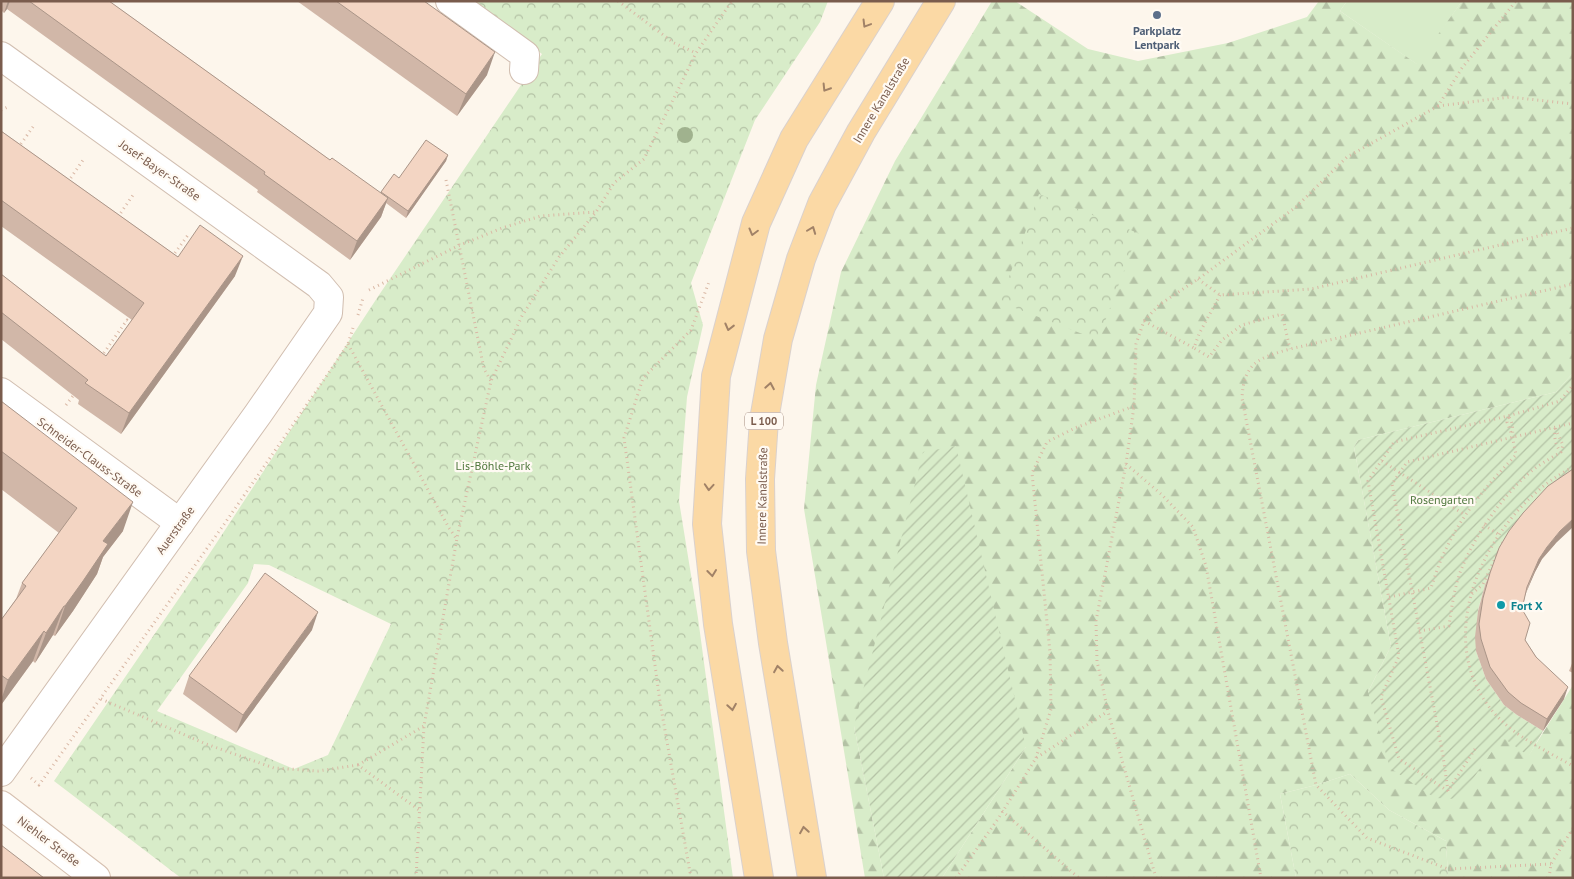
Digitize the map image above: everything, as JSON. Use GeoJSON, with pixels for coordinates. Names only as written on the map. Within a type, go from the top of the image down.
{"type":"FeatureCollection","features":[{"type":"Feature","properties":{"kind":"main road"},"geometry":{"type":"LineString","coordinates":[[760,878],[718,624],[707,524],[716,376],[756,223],[794,139],[880,1]]}},
{"type":"Feature","properties":{"kind":"main road","name":"Innere Kanalstraße"},"geometry":{"type":"LineString","coordinates":[[812,878],[773,643],[761,551],[760,479],[764,420],[778,339],[801,259],[822,204],[861,132],[942,1]]}},
{"type":"Feature","properties":{"kind":"street"},"geometry":{"type":"LineString","coordinates":[[450,1],[526,55],[524,70]]}},
{"type":"Feature","properties":{"kind":"street","name":"Josef-Bayer-Straße"},"geometry":{"type":"LineString","coordinates":[[1,56],[319,285]]}},
{"type":"Feature","properties":{"kind":"street","name":"Auerstraße"},"geometry":{"type":"LineString","coordinates":[[6,766],[328,313],[329,297],[319,285]]}},
{"type":"Feature","properties":{"kind":"street","name":"Schneider-Clauss-Straße"},"geometry":{"type":"LineString","coordinates":[[1,392],[180,522]]}},
{"type":"Feature","properties":{"kind":"street","name":"Niehler Straße"},"geometry":{"type":"LineString","coordinates":[[1,805],[96,878]]}},
{"type":"Feature","properties":{"kind":"path"},"geometry":{"type":"LineString","coordinates":[[618,1],[674,43],[696,53]]}},
{"type":"Feature","properties":{"kind":"path"},"geometry":{"type":"LineString","coordinates":[[416,878],[424,726],[457,538],[491,381],[522,316],[559,258],[596,212],[614,183],[644,158],[696,53],[732,1]]}},
{"type":"Feature","properties":{"kind":"path"},"geometry":{"type":"LineString","coordinates":[[1438,106],[1462,68],[1516,1]]}},
{"type":"Feature","properties":{"kind":"path"},"geometry":{"type":"LineString","coordinates":[[1156,878],[1108,712],[1097,661],[1096,621],[1126,464],[1134,406],[1136,344],[1144,321],[1159,305],[1198,279],[1296,207],[1347,157],[1438,106],[1510,97],[1573,104]]}},
{"type":"Feature","properties":{"kind":"path"},"geometry":{"type":"LineString","coordinates":[[1,110],[10,106]]}},
{"type":"Feature","properties":{"kind":"path"},"geometry":{"type":"LineString","coordinates":[[14,155],[35,124]]}},
{"type":"Feature","properties":{"kind":"path"},"geometry":{"type":"LineString","coordinates":[[68,182],[83,160]]}},
{"type":"Feature","properties":{"kind":"path"},"geometry":{"type":"LineString","coordinates":[[446,180],[484,369],[491,381]]}},
{"type":"Feature","properties":{"kind":"path"},"geometry":{"type":"LineString","coordinates":[[117,218],[133,195]]}},
{"type":"Feature","properties":{"kind":"path"},"geometry":{"type":"LineString","coordinates":[[369,290],[458,246],[502,228],[541,216],[596,212]]}},
{"type":"Feature","properties":{"kind":"path"},"geometry":{"type":"LineString","coordinates":[[1198,279],[1220,295],[1311,289],[1573,228]]}},
{"type":"Feature","properties":{"kind":"path"},"geometry":{"type":"LineString","coordinates":[[167,264],[188,235]]}},
{"type":"Feature","properties":{"kind":"path"},"geometry":{"type":"LineString","coordinates":[[1551,864],[1448,869],[1367,838],[1316,785],[1242,398],[1243,384],[1247,371],[1258,361],[1269,355],[1573,284]]}},
{"type":"Feature","properties":{"kind":"path"},"geometry":{"type":"LineString","coordinates":[[1194,348],[1199,334],[1220,295]]}},
{"type":"Feature","properties":{"kind":"path"},"geometry":{"type":"LineString","coordinates":[[1144,321],[1208,357],[1222,340],[1242,325],[1282,314],[1290,349]]}},
{"type":"Feature","properties":{"kind":"path"},"geometry":{"type":"LineString","coordinates":[[97,363],[128,320],[135,326]]}},
{"type":"Feature","properties":{"kind":"path"},"geometry":{"type":"LineString","coordinates":[[691,330],[643,378],[624,438],[660,702],[691,878]]}},
{"type":"Feature","properties":{"kind":"path"},"geometry":{"type":"LineString","coordinates":[[6,766],[39,785],[226,523],[348,344],[449,528],[457,538]]}},
{"type":"Feature","properties":{"kind":"path"},"geometry":{"type":"LineString","coordinates":[[50,428],[81,385]]}},
{"type":"Feature","properties":{"kind":"path"},"geometry":{"type":"LineString","coordinates":[[1448,791],[1399,759],[1380,697],[1399,656],[1368,481],[1394,442],[1508,416],[1560,401],[1573,385]]}},
{"type":"Feature","properties":{"kind":"path"},"geometry":{"type":"LineString","coordinates":[[956,878],[1036,758],[1051,709],[1050,652],[1032,473],[1047,442],[1075,428],[1134,406]]}},
{"type":"Feature","properties":{"kind":"path"},"geometry":{"type":"LineString","coordinates":[[1389,597],[1431,588],[1444,551],[1465,515],[1490,482],[1516,454],[1513,437],[1514,428],[1508,416]]}},
{"type":"Feature","properties":{"kind":"path"},"geometry":{"type":"LineString","coordinates":[[1448,791],[1392,484],[1407,462],[1573,423]]}},
{"type":"Feature","properties":{"kind":"path"},"geometry":{"type":"LineString","coordinates":[[1419,632],[1449,626],[1453,596],[1463,563],[1484,525],[1503,499],[1537,467],[1561,452],[1562,445],[1555,428]]}},
{"type":"Feature","properties":{"kind":"path"},"geometry":{"type":"LineString","coordinates":[[1382,461],[1465,515]]}},
{"type":"Feature","properties":{"kind":"path"},"geometry":{"type":"LineString","coordinates":[[1126,464],[1161,494],[1193,526],[1206,566],[1261,878]]}},
{"type":"Feature","properties":{"kind":"path"},"geometry":{"type":"LineString","coordinates":[[1573,467],[1559,474],[1536,491],[1498,534],[1486,556],[1472,595],[1468,609],[1466,636],[1467,656],[1477,687],[1496,716],[1535,745],[1573,766]]}},
{"type":"Feature","properties":{"kind":"path"},"geometry":{"type":"LineString","coordinates":[[1484,525],[1498,534]]}},
{"type":"Feature","properties":{"kind":"path"},"geometry":{"type":"LineString","coordinates":[[1472,595],[1483,584],[1502,542]]}},
{"type":"Feature","properties":{"kind":"path"},"geometry":{"type":"LineString","coordinates":[[101,699],[206,744],[274,768],[318,772],[358,765],[424,726]]}},
{"type":"Feature","properties":{"kind":"path"},"geometry":{"type":"LineString","coordinates":[[1036,758],[1108,712]]}},
{"type":"Feature","properties":{"kind":"path"},"geometry":{"type":"LineString","coordinates":[[1448,791],[1475,748]]}},
{"type":"Feature","properties":{"kind":"path"},"geometry":{"type":"LineString","coordinates":[[358,765],[419,811]]}},
{"type":"Feature","properties":{"kind":"path"},"geometry":{"type":"LineString","coordinates":[[1002,811],[1079,878]]}},
{"type":"Feature","properties":{"kind":"path"},"geometry":{"type":"LineString","coordinates":[[1549,878],[1551,864],[1573,828]]}},
{"type":"Feature","properties":{"kind":"green space","name":"Lis-Böhle-Park"},"geometry":{"type":"Polygon","coordinates":[[[473,1],[828,1],[820,22],[755,120],[691,283],[703,325],[687,397],[679,501],[698,618],[733,878],[181,878],[54,781],[208,556],[377,298],[542,54],[473,1]],[[254,564],[248,583],[157,711],[294,769],[328,755],[391,624],[269,565],[254,564]]]}},
{"type":"Feature","properties":{"kind":"green space"},"geometry":{"type":"Polygon","coordinates":[[[992,1],[1015,1],[1088,49],[1138,61],[1228,43],[1307,17],[1319,1],[1347,1],[1340,11],[1417,64],[1462,1],[1573,1],[1573,373],[1556,392],[1358,440],[1354,447],[1391,646],[1368,692],[1502,736],[1529,755],[1573,685],[1573,878],[1448,878],[1446,841],[1389,810],[1350,774],[1280,794],[1296,878],[942,878],[1026,747],[854,726],[884,878],[865,878],[804,509],[816,385],[841,272],[895,161],[992,1]]]}},
{"type":"Feature","properties":{"kind":"green space"},"geometry":{"type":"Polygon","coordinates":[[[1347,1],[1462,1],[1418,65],[1340,11],[1347,1]]]}},
{"type":"Feature","properties":{"kind":"green space"},"geometry":{"type":"Polygon","coordinates":[[[1039,194],[1138,233],[1098,340],[1000,302],[1039,194]]]}},
{"type":"Feature","properties":{"kind":"green space","name":"Rosengarten"},"geometry":{"type":"Polygon","coordinates":[[[1573,373],[1573,478],[1495,560],[1478,610],[1476,651],[1486,679],[1504,705],[1543,731],[1529,756],[1502,737],[1459,799],[1435,798],[1390,768],[1368,692],[1391,646],[1354,447],[1358,440],[1556,392],[1573,373]]]}},
{"type":"Feature","properties":{"kind":"green space"},"geometry":{"type":"Polygon","coordinates":[[[956,446],[1026,747],[942,878],[884,878],[854,726],[923,452],[956,446]]]}},
{"type":"Feature","properties":{"kind":"green space"},"geometry":{"type":"Polygon","coordinates":[[[1350,774],[1389,810],[1446,841],[1448,878],[1296,878],[1280,794],[1350,774]]]}},
{"type":"Feature","properties":{"kind":"building"},"geometry":{"type":"Polygon","coordinates":[[[29,1],[109,1],[330,160],[332,158],[388,198],[357,241],[29,1]]]}},
{"type":"Feature","properties":{"kind":"building"},"geometry":{"type":"Polygon","coordinates":[[[336,1],[424,1],[495,52],[466,94],[336,1]]]}},
{"type":"Feature","properties":{"kind":"building"},"geometry":{"type":"Polygon","coordinates":[[[1,131],[178,257],[200,225],[243,256],[129,413],[85,383],[88,380],[1,312],[1,274],[106,356],[144,303],[1,200],[1,131]]]}},
{"type":"Feature","properties":{"kind":"building"},"geometry":{"type":"Polygon","coordinates":[[[426,140],[448,155],[408,211],[381,192],[394,174],[399,178],[426,140]]]}},
{"type":"Feature","properties":{"kind":"building"},"geometry":{"type":"Polygon","coordinates":[[[1,401],[133,502],[103,541],[108,544],[83,581],[46,633],[44,631],[8,680],[1,675],[1,620],[26,586],[22,583],[77,508],[1,451],[1,401]]]}},
{"type":"Feature","properties":{"kind":"building","name":"Fort X"},"geometry":{"type":"Polygon","coordinates":[[[1573,469],[1573,519],[1560,531],[1539,559],[1527,587],[1522,609],[1530,623],[1525,640],[1536,657],[1568,687],[1547,719],[1521,703],[1508,692],[1490,667],[1481,639],[1479,624],[1483,598],[1490,573],[1499,548],[1509,531],[1548,486],[1573,469]]]}},
{"type":"Feature","properties":{"kind":"building"},"geometry":{"type":"Polygon","coordinates":[[[265,573],[318,612],[243,715],[189,676],[265,573]]]}},
{"type":"Feature","properties":{"kind":"building"},"geometry":{"type":"Polygon","coordinates":[[[1,845],[44,878],[1,878],[1,845]]]}},
{"type":"Feature","properties":{"kind":"place","name":"Parkplatz Lentpark"},"geometry":{"type":"Point","coordinates":[1157,15]}},
{"type":"Feature","properties":{"kind":"place","name":"Fort X"},"geometry":{"type":"Point","coordinates":[1501,605]}}]}
